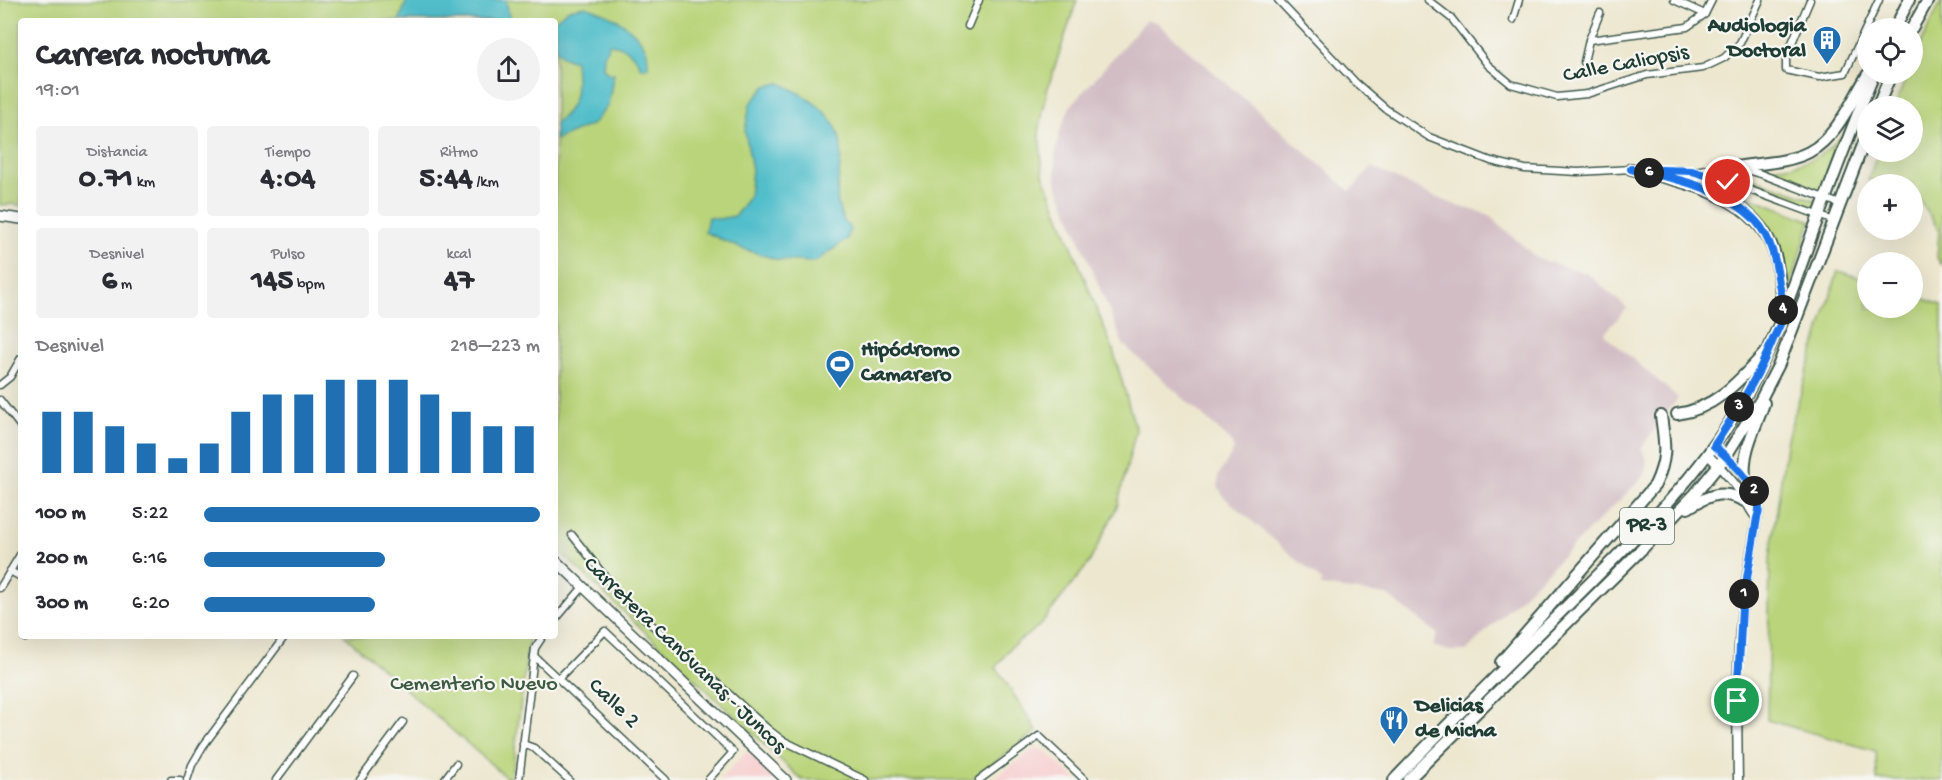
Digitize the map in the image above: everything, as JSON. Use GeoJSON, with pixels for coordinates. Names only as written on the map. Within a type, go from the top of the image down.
{"type":"FeatureCollection","features":[{"type":"Feature","properties":{"kind":"main road"},"geometry":{"type":"LineString","coordinates":[[1900,18],[1909,0]]}},
{"type":"Feature","properties":{"kind":"main road"},"geometry":{"type":"LineString","coordinates":[[1918,18],[1928,0]]}},
{"type":"Feature","properties":{"kind":"main road"},"geometry":{"type":"LineString","coordinates":[[1736,167],[1795,157],[1810,151],[1834,129],[1862,84]]}},
{"type":"Feature","properties":{"kind":"main road","name":"PR-3"},"geometry":{"type":"LineString","coordinates":[[1394,780],[1635,538],[1687,482],[1711,450],[1760,370],[1770,347],[1870,84]]}},
{"type":"Feature","properties":{"kind":"main road","name":"PR-3"},"geometry":{"type":"LineString","coordinates":[[1408,780],[1664,526],[1719,466],[1772,380],[1857,160]]}},
{"type":"Feature","properties":{"kind":"main road"},"geometry":{"type":"LineString","coordinates":[[1631,169],[1700,186],[1752,217],[1768,237],[1774,250],[1783,315]]}},
{"type":"Feature","properties":{"kind":"main road"},"geometry":{"type":"LineString","coordinates":[[0,210],[5,216]]}},
{"type":"Feature","properties":{"kind":"main road"},"geometry":{"type":"LineString","coordinates":[[1677,414],[1701,409],[1719,398],[1737,383],[1770,347]]}},
{"type":"Feature","properties":{"kind":"main road"},"geometry":{"type":"LineString","coordinates":[[1745,477],[1746,452],[1772,380]]}},
{"type":"Feature","properties":{"kind":"main road"},"geometry":{"type":"LineString","coordinates":[[1472,700],[1496,668],[1655,485],[1662,471],[1666,454],[1661,416]]}},
{"type":"Feature","properties":{"kind":"main road"},"geometry":{"type":"LineString","coordinates":[[1664,526],[1699,501],[1716,494],[1728,494],[1748,503]]}},
{"type":"Feature","properties":{"kind":"main road","name":"Carretera Canóvanas - Juncos"},"geometry":{"type":"LineString","coordinates":[[558,563],[786,780]]}},
{"type":"Feature","properties":{"kind":"street"},"geometry":{"type":"LineString","coordinates":[[968,26],[979,0]]}},
{"type":"Feature","properties":{"kind":"street"},"geometry":{"type":"LineString","coordinates":[[1278,0],[1356,83],[1386,109],[1429,137],[1491,161],[1525,169],[1578,172],[1631,169],[1692,171],[1715,167],[1736,167],[1826,197],[1840,204]]}},
{"type":"Feature","properties":{"kind":"street"},"geometry":{"type":"LineString","coordinates":[[1513,20],[1519,0]]}},
{"type":"Feature","properties":{"kind":"street"},"geometry":{"type":"LineString","coordinates":[[1674,0],[1705,14]]}},
{"type":"Feature","properties":{"kind":"street"},"geometry":{"type":"LineString","coordinates":[[1589,40],[1687,27],[1705,14],[1712,0]]}},
{"type":"Feature","properties":{"kind":"street","name":"Calle Caliopsis"},"geometry":{"type":"LineString","coordinates":[[1431,1],[1452,19],[1488,65],[1511,84],[1557,97],[1587,94],[1647,75],[1703,68],[1714,63],[1724,58],[1740,43],[1760,0]]}},
{"type":"Feature","properties":{"kind":"street"},"geometry":{"type":"LineString","coordinates":[[1810,0],[1786,57],[1786,70],[1819,77],[1845,73],[1879,0]]}},
{"type":"Feature","properties":{"kind":"street"},"geometry":{"type":"LineString","coordinates":[[1584,62],[1589,40],[1600,13]]}},
{"type":"Feature","properties":{"kind":"street"},"geometry":{"type":"LineString","coordinates":[[1692,171],[1712,176],[1834,221]]}},
{"type":"Feature","properties":{"kind":"street"},"geometry":{"type":"LineString","coordinates":[[0,385],[10,377],[18,363]]}},
{"type":"Feature","properties":{"kind":"street"},"geometry":{"type":"LineString","coordinates":[[0,400],[18,423]]}},
{"type":"Feature","properties":{"kind":"street"},"geometry":{"type":"LineString","coordinates":[[1711,450],[1726,456],[1745,477],[1760,502],[1740,633],[1737,701],[1738,780]]}},
{"type":"Feature","properties":{"kind":"street"},"geometry":{"type":"LineString","coordinates":[[1711,450],[1719,466],[1739,489],[1751,512],[1757,518]]}},
{"type":"Feature","properties":{"kind":"street"},"geometry":{"type":"LineString","coordinates":[[573,535],[622,598],[776,735],[865,780]]}},
{"type":"Feature","properties":{"kind":"street"},"geometry":{"type":"LineString","coordinates":[[0,588],[18,558]]}},
{"type":"Feature","properties":{"kind":"street"},"geometry":{"type":"LineString","coordinates":[[10,571],[18,576]]}},
{"type":"Feature","properties":{"kind":"street"},"geometry":{"type":"LineString","coordinates":[[558,616],[583,587]]}},
{"type":"Feature","properties":{"kind":"street"},"geometry":{"type":"LineString","coordinates":[[559,678],[606,631],[734,752],[708,780]]}},
{"type":"Feature","properties":{"kind":"street"},"geometry":{"type":"LineString","coordinates":[[187,780],[192,765],[203,746],[283,639]]}},
{"type":"Feature","properties":{"kind":"street"},"geometry":{"type":"LineString","coordinates":[[519,780],[534,656],[540,639]]}},
{"type":"Feature","properties":{"kind":"street","name":"Calle 2"},"geometry":{"type":"LineString","coordinates":[[534,656],[666,780]]}},
{"type":"Feature","properties":{"kind":"street"},"geometry":{"type":"LineString","coordinates":[[276,780],[353,676]]}},
{"type":"Feature","properties":{"kind":"street"},"geometry":{"type":"LineString","coordinates":[[360,780],[404,722]]}},
{"type":"Feature","properties":{"kind":"street"},"geometry":{"type":"LineString","coordinates":[[979,780],[1039,736],[1085,780]]}},
{"type":"Feature","properties":{"kind":"street"},"geometry":{"type":"LineString","coordinates":[[523,744],[534,748],[569,780]]}},
{"type":"Feature","properties":{"kind":"street"},"geometry":{"type":"LineString","coordinates":[[444,780],[456,764]]}},
{"type":"Feature","properties":{"kind":"street"},"geometry":{"type":"LineString","coordinates":[[171,780],[180,780]]}},
{"type":"Feature","properties":{"kind":"shaded area"},"geometry":{"type":"Polygon","coordinates":[[[1146,20],[1156,22],[1350,191],[1372,167],[1426,193],[1458,206],[1487,214],[1538,259],[1587,273],[1627,308],[1604,334],[1678,398],[1641,448],[1646,457],[1647,469],[1641,479],[1466,651],[1449,651],[1433,646],[1438,634],[1387,595],[1321,586],[1322,581],[1224,497],[1218,486],[1218,476],[1234,450],[1231,441],[1123,344],[1056,182],[1055,156],[1060,131],[1070,107],[1146,20]]]}},
{"type":"Feature","properties":{"kind":"shaded area"},"geometry":{"type":"Polygon","coordinates":[[[1036,747],[1044,750],[1076,780],[993,780],[1036,747]]]}},
{"type":"Feature","properties":{"kind":"shaded area"},"geometry":{"type":"Polygon","coordinates":[[[747,751],[779,780],[720,780],[747,751]]]}},
{"type":"Feature","properties":{"kind":"green space","name":"Hipódromo Camarero"},"geometry":{"type":"Polygon","coordinates":[[[0,0],[1077,0],[1048,87],[1039,132],[1043,174],[1113,350],[1136,430],[1117,507],[1089,563],[1039,626],[1011,647],[996,667],[1037,731],[970,780],[802,780],[558,550],[558,18],[18,18],[18,205],[0,205],[0,0]]]}},
{"type":"Feature","properties":{"kind":"green space"},"geometry":{"type":"Polygon","coordinates":[[[1942,0],[1942,265],[1937,258],[1939,230],[1923,205],[1923,174],[1870,174],[1874,162],[1923,162],[1923,96],[1899,96],[1903,84],[1923,84],[1923,39],[1942,0]]]}},
{"type":"Feature","properties":{"kind":"green space"},"geometry":{"type":"Polygon","coordinates":[[[1841,137],[1843,139],[1823,189],[1819,190],[1763,169],[1812,159],[1829,149],[1841,137]]]}},
{"type":"Feature","properties":{"kind":"green space"},"geometry":{"type":"Polygon","coordinates":[[[1728,175],[1750,177],[1819,203],[1816,208],[1728,177],[1728,175]]]}},
{"type":"Feature","properties":{"kind":"green space"},"geometry":{"type":"Polygon","coordinates":[[[1705,180],[1811,221],[1789,289],[1786,287],[1785,267],[1780,250],[1772,235],[1750,212],[1703,184],[1705,180]]]}},
{"type":"Feature","properties":{"kind":"green space"},"geometry":{"type":"Polygon","coordinates":[[[1838,271],[1857,277],[1857,318],[1923,318],[1923,298],[1942,305],[1942,780],[1877,780],[1876,751],[1767,720],[1770,558],[1787,438],[1838,271]]]}},
{"type":"Feature","properties":{"kind":"green space","name":"Cementerio Nuevo"},"geometry":{"type":"Polygon","coordinates":[[[348,639],[529,639],[513,766],[508,779],[348,639]]]}},
{"type":"Feature","properties":{"kind":"water"},"geometry":{"type":"Polygon","coordinates":[[[407,0],[506,0],[509,18],[400,18],[407,0]]]}},
{"type":"Feature","properties":{"kind":"water"},"geometry":{"type":"Polygon","coordinates":[[[585,6],[603,12],[627,27],[646,49],[648,67],[641,68],[629,51],[609,44],[604,56],[603,68],[609,74],[614,73],[608,105],[593,124],[558,139],[558,121],[569,110],[576,88],[575,61],[558,52],[558,18],[569,9],[585,6]]]}},
{"type":"Feature","properties":{"kind":"water"},"geometry":{"type":"Polygon","coordinates":[[[780,83],[805,96],[821,108],[833,122],[840,142],[838,205],[850,229],[847,239],[815,262],[778,260],[738,247],[705,232],[708,217],[719,219],[735,216],[749,197],[752,170],[745,131],[750,104],[766,86],[780,83]]]}},
{"type":"Feature","properties":{"kind":"place","name":"Audiologia Doctoral"},"geometry":{"type":"Point","coordinates":[1827,66]}},
{"type":"Feature","properties":{"kind":"place","name":"Hipódromo Camarero"},"geometry":{"type":"Point","coordinates":[840,390]}},
{"type":"Feature","properties":{"kind":"place","name":"Delicias de Micha"},"geometry":{"type":"Point","coordinates":[1394,746]}},
{"type":"Feature","properties":{"kind":"route"},"geometry":{"type":"LineString","coordinates":[[1728,182],[1692,171],[1631,169],[1700,186],[1725,199],[1752,217],[1761,227],[1774,250],[1777,262],[1783,315],[1760,370],[1714,446],[1745,477],[1760,502],[1742,608],[1737,701]]}}]}
